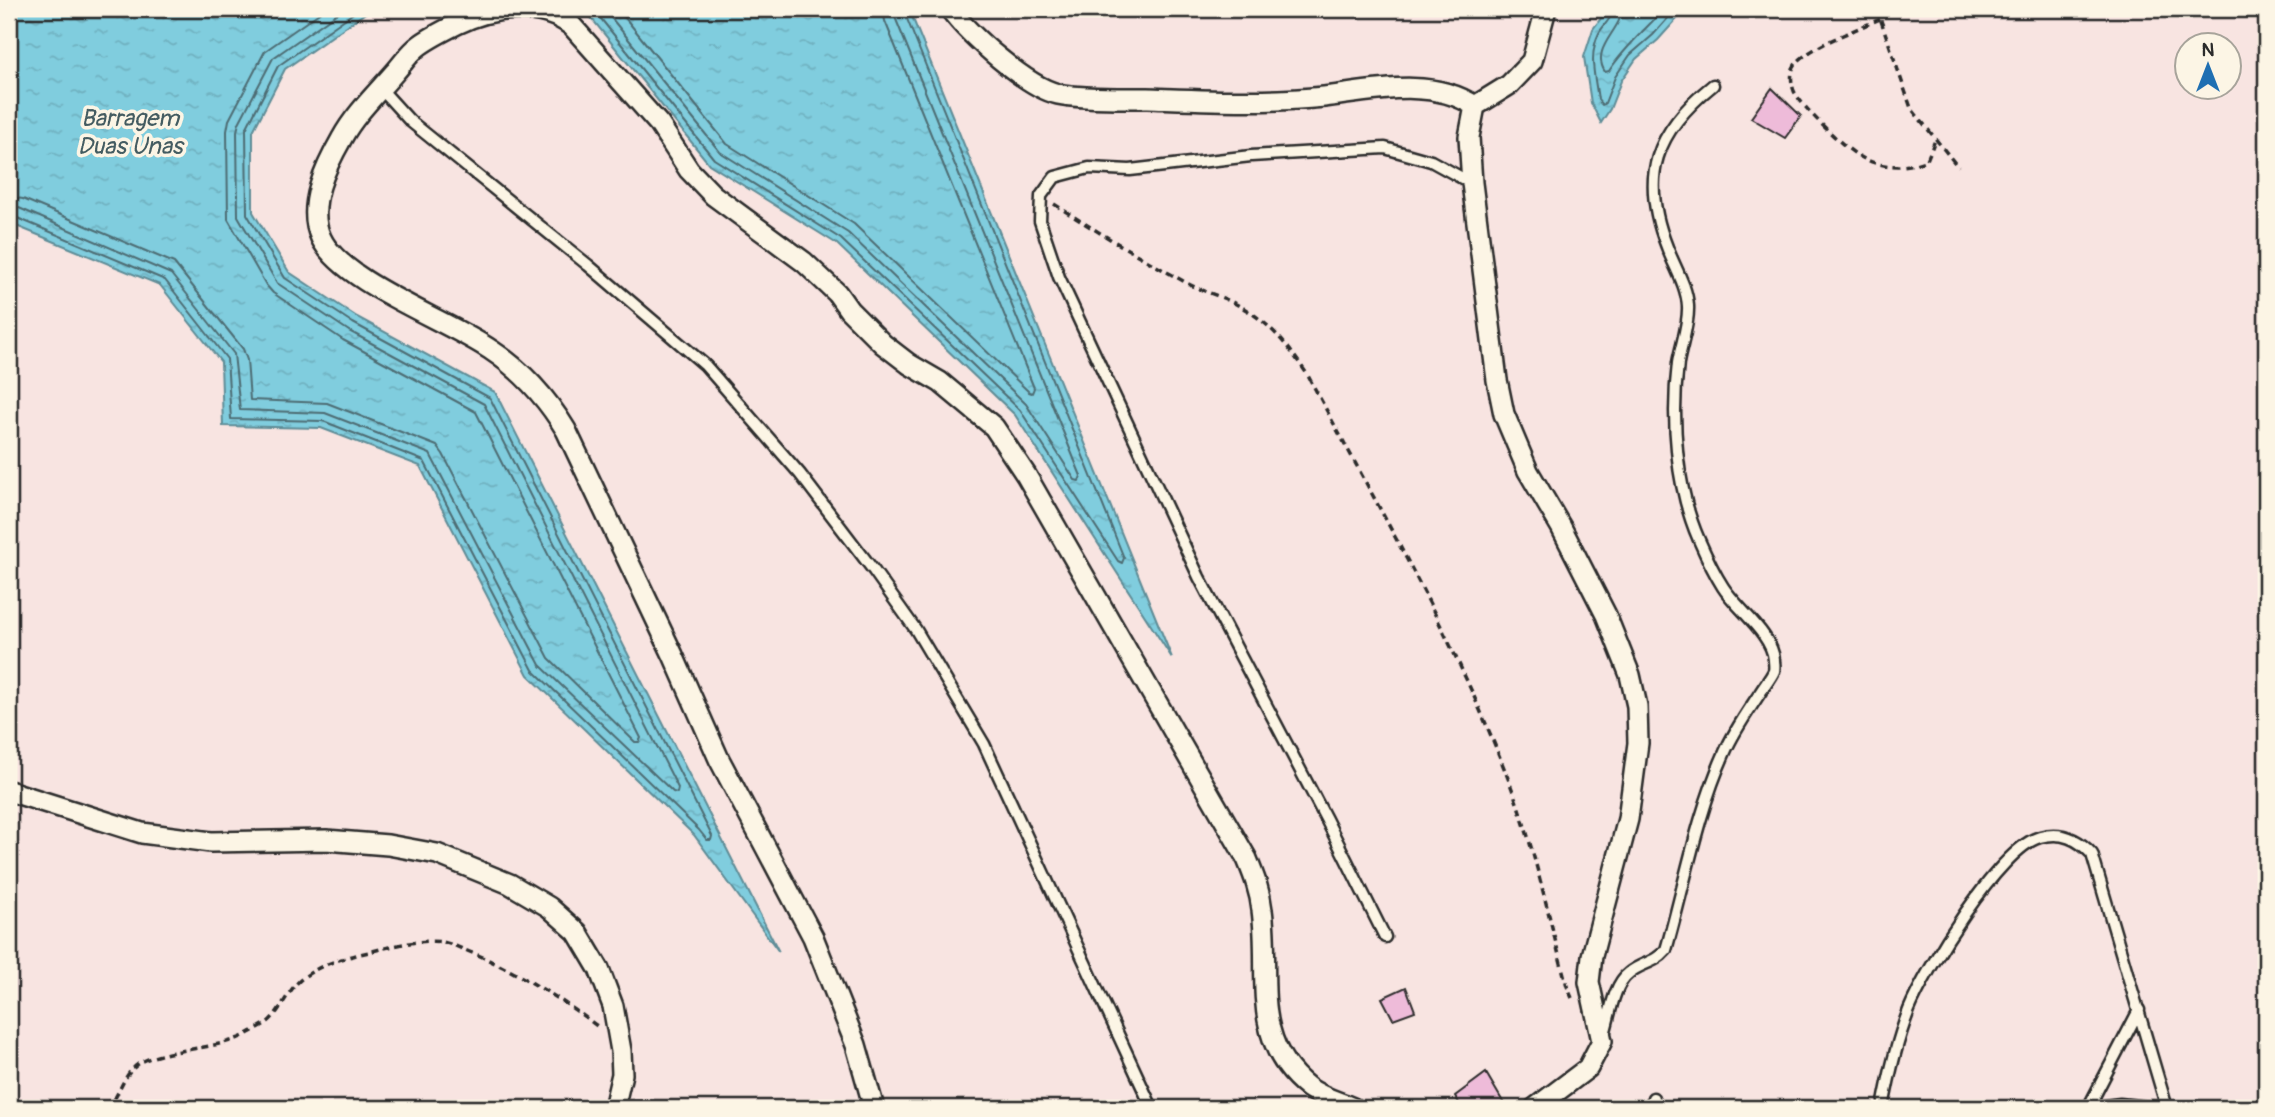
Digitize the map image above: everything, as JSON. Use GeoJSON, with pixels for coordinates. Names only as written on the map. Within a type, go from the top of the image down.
{"type":"FeatureCollection","features":[{"type":"Feature","properties":{"kind":"street"},"geometry":{"type":"LineString","coordinates":[[874,1108],[856,1045],[813,937],[719,759],[673,655],[566,430],[550,404],[531,382],[491,349],[342,266],[321,238],[316,222],[319,191],[328,162],[347,129],[418,46],[467,20],[492,13],[531,9],[561,17],[659,124],[689,170],[713,195],[804,262],[837,293],[857,319],[883,344],[909,364],[940,382],[994,427],[1026,475],[1258,884],[1263,912],[1268,1027],[1282,1060],[1310,1089],[1353,1108]]}},
{"type":"Feature","properties":{"kind":"street"},"geometry":{"type":"LineString","coordinates":[[950,9],[962,26],[1021,75],[1056,94],[1124,98],[1289,100],[1426,88],[1460,97],[1475,106]]}},
{"type":"Feature","properties":{"kind":"street"},"geometry":{"type":"LineString","coordinates":[[1535,1108],[1588,1068],[1602,1041],[1589,982],[1591,956],[1629,819],[1638,743],[1637,706],[1630,675],[1606,615],[1562,527],[1528,471],[1504,414],[1497,380],[1472,183],[1469,136],[1475,106],[1509,85],[1532,61],[1546,9]]}},
{"type":"Feature","properties":{"kind":"street"},"geometry":{"type":"LineString","coordinates":[[9,791],[142,833],[211,842],[326,839],[388,845],[437,854],[510,884],[548,907],[577,932],[599,969],[613,1006],[621,1051],[622,1074],[614,1108]]}},
{"type":"Feature","properties":{"kind":"lane"},"geometry":{"type":"LineString","coordinates":[[1602,1041],[1618,988],[1628,973],[1657,960],[1666,950],[1717,772],[1740,722],[1774,670],[1774,656],[1769,643],[1724,588],[1699,541],[1685,499],[1678,459],[1678,365],[1689,309],[1686,289],[1665,242],[1653,205],[1652,186],[1661,148],[1670,128],[1699,96],[1713,85]]}},
{"type":"Feature","properties":{"kind":"lane"},"geometry":{"type":"LineString","coordinates":[[381,89],[410,121],[588,265],[705,365],[800,474],[874,571],[916,630],[985,744],[1152,1108]]}},
{"type":"Feature","properties":{"kind":"lane"},"geometry":{"type":"LineString","coordinates":[[1385,937],[1199,577],[1059,277],[1040,221],[1041,195],[1055,177],[1089,168],[1130,170],[1251,156],[1385,148],[1431,161],[1472,183]]}},
{"type":"Feature","properties":{"kind":"lane"},"geometry":{"type":"LineString","coordinates":[[1883,1108],[1893,1059],[1910,1009],[1947,937],[2004,864],[2038,837],[2054,834],[2071,837],[2083,844],[2092,854],[2167,1108]]}},
{"type":"Feature","properties":{"kind":"lane"},"geometry":{"type":"LineString","coordinates":[[2088,1108],[2139,1010]]}},
{"type":"Feature","properties":{"kind":"lane"},"geometry":{"type":"LineString","coordinates":[[2088,1108],[2120,1104],[2159,1108]]}},
{"type":"Feature","properties":{"kind":"path"},"geometry":{"type":"LineString","coordinates":[[1877,9],[1911,108],[1958,167]]}},
{"type":"Feature","properties":{"kind":"path"},"geometry":{"type":"LineString","coordinates":[[1880,19],[1817,48],[1802,58],[1793,67],[1791,78],[1794,90],[1821,122],[1859,156],[1866,159],[1892,166],[1913,166],[1927,160],[1935,140]]}},
{"type":"Feature","properties":{"kind":"path"},"geometry":{"type":"LineString","coordinates":[[1041,195],[1119,246],[1194,287],[1233,302],[1259,317],[1286,343],[1307,374],[1434,610],[1468,685],[1515,798],[1546,902],[1567,986],[1577,1009]]}},
{"type":"Feature","properties":{"kind":"path"},"geometry":{"type":"LineString","coordinates":[[107,1108],[113,1102],[125,1077],[137,1065],[150,1058],[216,1046],[245,1036],[268,1022],[302,978],[321,967],[348,957],[409,944],[442,942],[491,961],[568,1004],[599,1028]]}},
{"type":"Feature","properties":{"kind":"water","name":"Barragem Duas Unas"},"geometry":{"type":"Polygon","coordinates":[[[9,9],[371,9],[285,69],[253,131],[253,212],[289,272],[357,317],[495,392],[779,952],[694,835],[528,675],[420,466],[321,428],[223,426],[221,362],[160,285],[9,223],[9,9]]]}},
{"type":"Feature","properties":{"kind":"water"},"geometry":{"type":"Polygon","coordinates":[[[584,9],[909,9],[1172,658],[1015,415],[837,244],[709,164],[584,9]]]}},
{"type":"Feature","properties":{"kind":"water"},"geometry":{"type":"Polygon","coordinates":[[[1608,9],[1686,9],[1658,40],[1636,59],[1621,81],[1610,109],[1601,123],[1591,103],[1584,57],[1593,29],[1608,9]]]}},
{"type":"Feature","properties":{"kind":"building"},"geometry":{"type":"Polygon","coordinates":[[[1772,88],[1801,116],[1785,138],[1751,118],[1772,88]]]}},
{"type":"Feature","properties":{"kind":"building"},"geometry":{"type":"Polygon","coordinates":[[[1406,987],[1415,1011],[1393,1019],[1382,998],[1406,987]]]}},
{"type":"Feature","properties":{"kind":"building"},"geometry":{"type":"Polygon","coordinates":[[[1486,1073],[1506,1107],[1462,1108],[1455,1096],[1486,1073]]]}}]}
